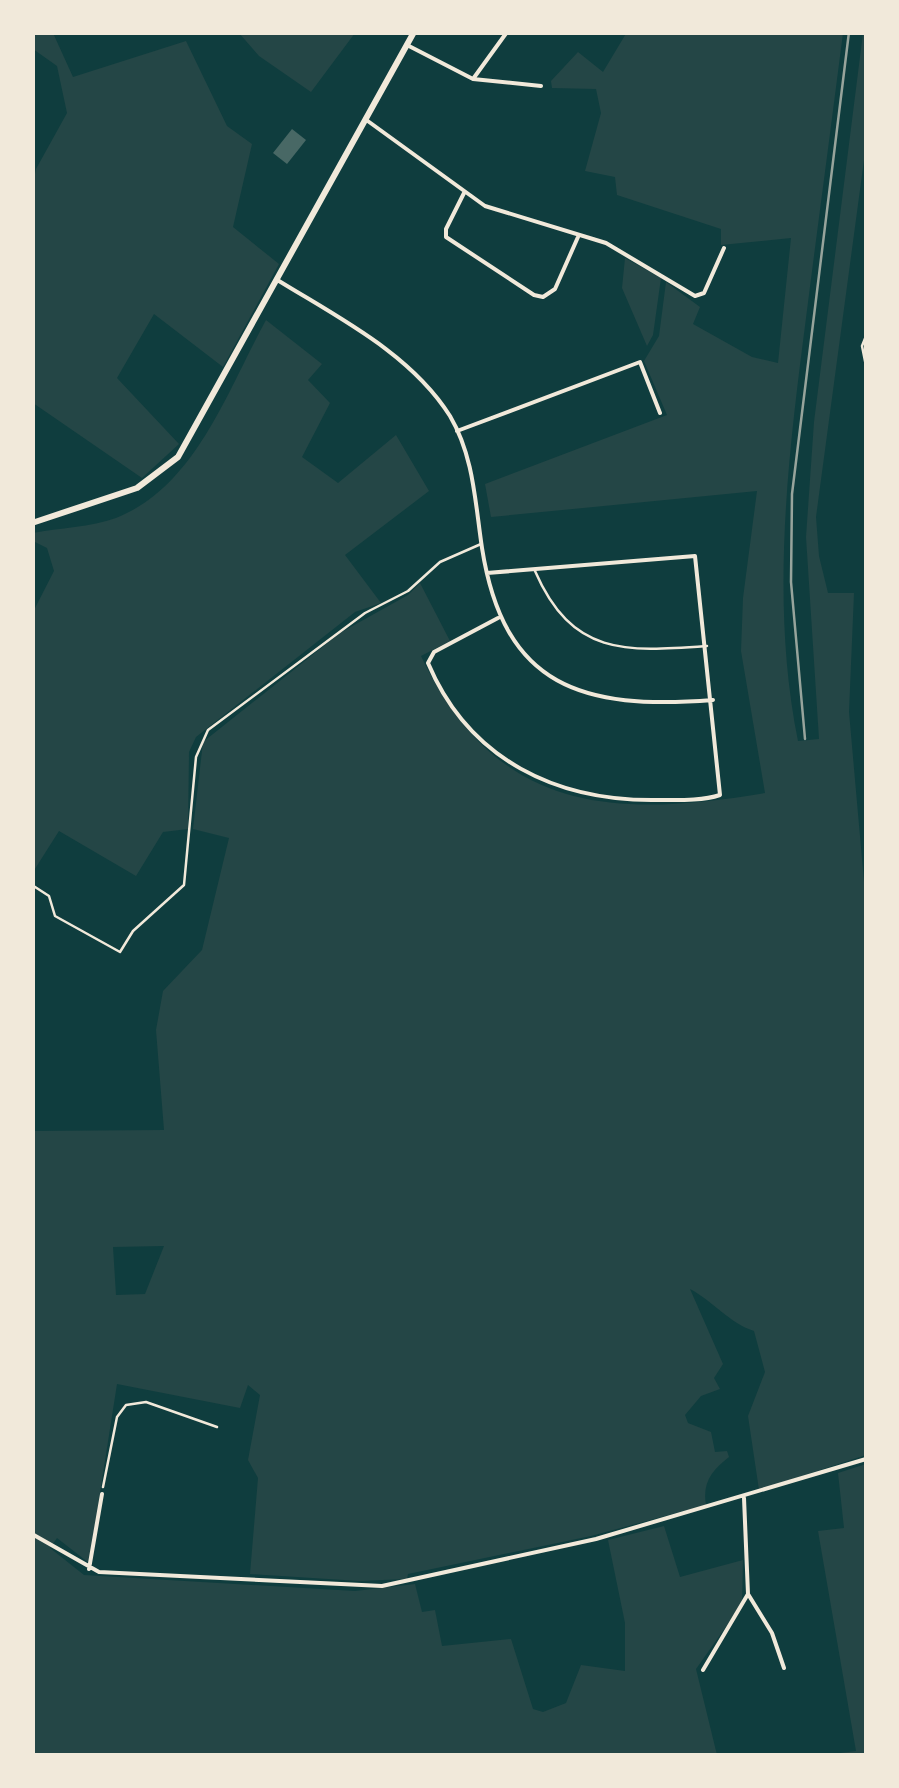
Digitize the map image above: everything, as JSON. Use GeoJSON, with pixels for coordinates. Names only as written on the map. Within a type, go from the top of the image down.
{"type":"FeatureCollection","features":[{"type":"Feature","properties":{"kind":"main road"},"geometry":{"type":"LineString","coordinates":[[32,523],[136,488],[178,456],[414,32]]}},
{"type":"Feature","properties":{"kind":"street"},"geometry":{"type":"LineString","coordinates":[[473,79],[507,32]]}},
{"type":"Feature","properties":{"kind":"street"},"geometry":{"type":"LineString","coordinates":[[408,45],[473,79],[541,86]]}},
{"type":"Feature","properties":{"kind":"street"},"geometry":{"type":"LineString","coordinates":[[365,119],[485,206],[606,243],[698,296],[704,294],[724,248]]}},
{"type":"Feature","properties":{"kind":"street"},"geometry":{"type":"LineString","coordinates":[[464,192],[446,238],[534,294],[544,296],[554,289],[579,235]]}},
{"type":"Feature","properties":{"kind":"street"},"geometry":{"type":"LineString","coordinates":[[278,281],[353,326],[412,372],[457,431],[471,467],[486,573],[498,618],[534,664],[580,691],[632,701],[712,700]]}},
{"type":"Feature","properties":{"kind":"street"},"geometry":{"type":"LineString","coordinates":[[457,431],[640,362],[660,414]]}},
{"type":"Feature","properties":{"kind":"street"},"geometry":{"type":"LineString","coordinates":[[486,573],[687,556],[698,560],[721,790],[716,797],[624,799],[550,784],[515,767],[476,737],[444,697],[428,663],[434,652],[498,618]]}},
{"type":"Feature","properties":{"kind":"street"},"geometry":{"type":"LineString","coordinates":[[32,1534],[89,1569],[382,1586],[596,1539],[866,1459]]}},
{"type":"Feature","properties":{"kind":"street"},"geometry":{"type":"LineString","coordinates":[[89,1569],[102,1494]]}},
{"type":"Feature","properties":{"kind":"street"},"geometry":{"type":"LineString","coordinates":[[744,1498],[748,1594],[772,1633],[784,1668]]}},
{"type":"Feature","properties":{"kind":"street"},"geometry":{"type":"LineString","coordinates":[[703,1670],[748,1594]]}},
{"type":"Feature","properties":{"kind":"lane"},"geometry":{"type":"LineString","coordinates":[[866,336],[862,346],[866,366]]}},
{"type":"Feature","properties":{"kind":"lane"},"geometry":{"type":"LineString","coordinates":[[32,885],[49,896],[55,916],[120,952],[133,931],[184,884],[196,757],[208,730],[364,614],[408,592],[440,562],[482,544]]}},
{"type":"Feature","properties":{"kind":"lane"},"geometry":{"type":"LineString","coordinates":[[534,569],[564,620],[598,642],[636,650],[707,646]]}},
{"type":"Feature","properties":{"kind":"path"},"geometry":{"type":"LineString","coordinates":[[866,684],[866,746]]}},
{"type":"Feature","properties":{"kind":"path"},"geometry":{"type":"LineString","coordinates":[[102,1494],[108,1446],[117,1416],[126,1405],[146,1402],[218,1427]]}},
{"type":"Feature","properties":{"kind":"shaded area"},"geometry":{"type":"Polygon","coordinates":[[[627,32],[843,33],[799,370],[788,476],[783,583],[790,689],[798,741],[819,739],[806,537],[814,422],[866,33],[866,145],[816,517],[819,556],[828,593],[854,593],[849,712],[866,904],[866,1455],[759,1490],[748,1416],[765,1372],[754,1331],[690,1289],[723,1364],[714,1378],[720,1389],[701,1396],[685,1415],[688,1423],[711,1432],[715,1452],[727,1451],[729,1457],[710,1478],[706,1505],[591,1536],[408,1574],[407,1579],[359,1581],[250,1574],[258,1478],[248,1460],[260,1395],[248,1385],[240,1408],[117,1384],[89,1563],[57,1538],[50,1548],[84,1575],[355,1591],[415,1584],[422,1612],[435,1610],[442,1646],[511,1639],[533,1709],[543,1712],[566,1703],[581,1665],[625,1671],[625,1623],[608,1540],[664,1526],[680,1577],[743,1560],[742,1604],[696,1669],[717,1755],[33,1756],[33,1131],[164,1130],[156,1030],[163,991],[202,950],[229,838],[193,829],[203,742],[340,633],[408,595],[420,583],[450,641],[421,656],[451,708],[484,747],[521,775],[563,793],[608,802],[709,801],[765,793],[741,651],[743,598],[757,491],[491,517],[485,484],[667,415],[644,361],[659,336],[666,282],[700,307],[693,324],[752,357],[778,363],[791,238],[721,245],[721,229],[617,195],[615,177],[585,171],[601,113],[596,89],[552,88],[551,81],[578,52],[603,72],[627,32]],[[164,1246],[113,1247],[116,1295],[145,1294],[164,1246]]]}},
{"type":"Feature","properties":{"kind":"shaded area"},"geometry":{"type":"Polygon","coordinates":[[[32,33],[53,33],[73,77],[186,41],[227,126],[252,144],[233,227],[279,264],[223,367],[154,314],[117,378],[179,444],[142,478],[33,403],[33,184],[36,169],[67,113],[57,66],[33,49],[32,33]]]}},
{"type":"Feature","properties":{"kind":"shaded area"},"geometry":{"type":"Polygon","coordinates":[[[239,33],[355,33],[311,92],[259,56],[239,33]]]}},
{"type":"Feature","properties":{"kind":"shaded area"},"geometry":{"type":"Polygon","coordinates":[[[625,258],[661,278],[653,335],[647,346],[622,288],[625,258]]]}},
{"type":"Feature","properties":{"kind":"shaded area"},"geometry":{"type":"Polygon","coordinates":[[[266,320],[322,364],[308,380],[330,403],[302,457],[338,483],[396,435],[429,491],[345,555],[381,603],[355,612],[196,737],[189,752],[188,829],[163,832],[136,876],[59,831],[33,872],[33,612],[54,571],[47,548],[33,541],[33,533],[116,518],[168,484],[206,434],[266,320]]]}},
{"type":"Feature","properties":{"kind":"shaded area"},"geometry":{"type":"Polygon","coordinates":[[[866,1464],[866,1755],[825,1755],[856,1751],[818,1531],[844,1528],[838,1473],[866,1464]]]}},
{"type":"Feature","properties":{"kind":"building"},"geometry":{"type":"Polygon","coordinates":[[[292,129],[306,140],[287,164],[273,153],[292,129]]]}},
{"type":"Feature","properties":{"kind":"railway"},"geometry":{"type":"LineString","coordinates":[[805,739],[791,582],[792,494],[849,32]]}}]}
